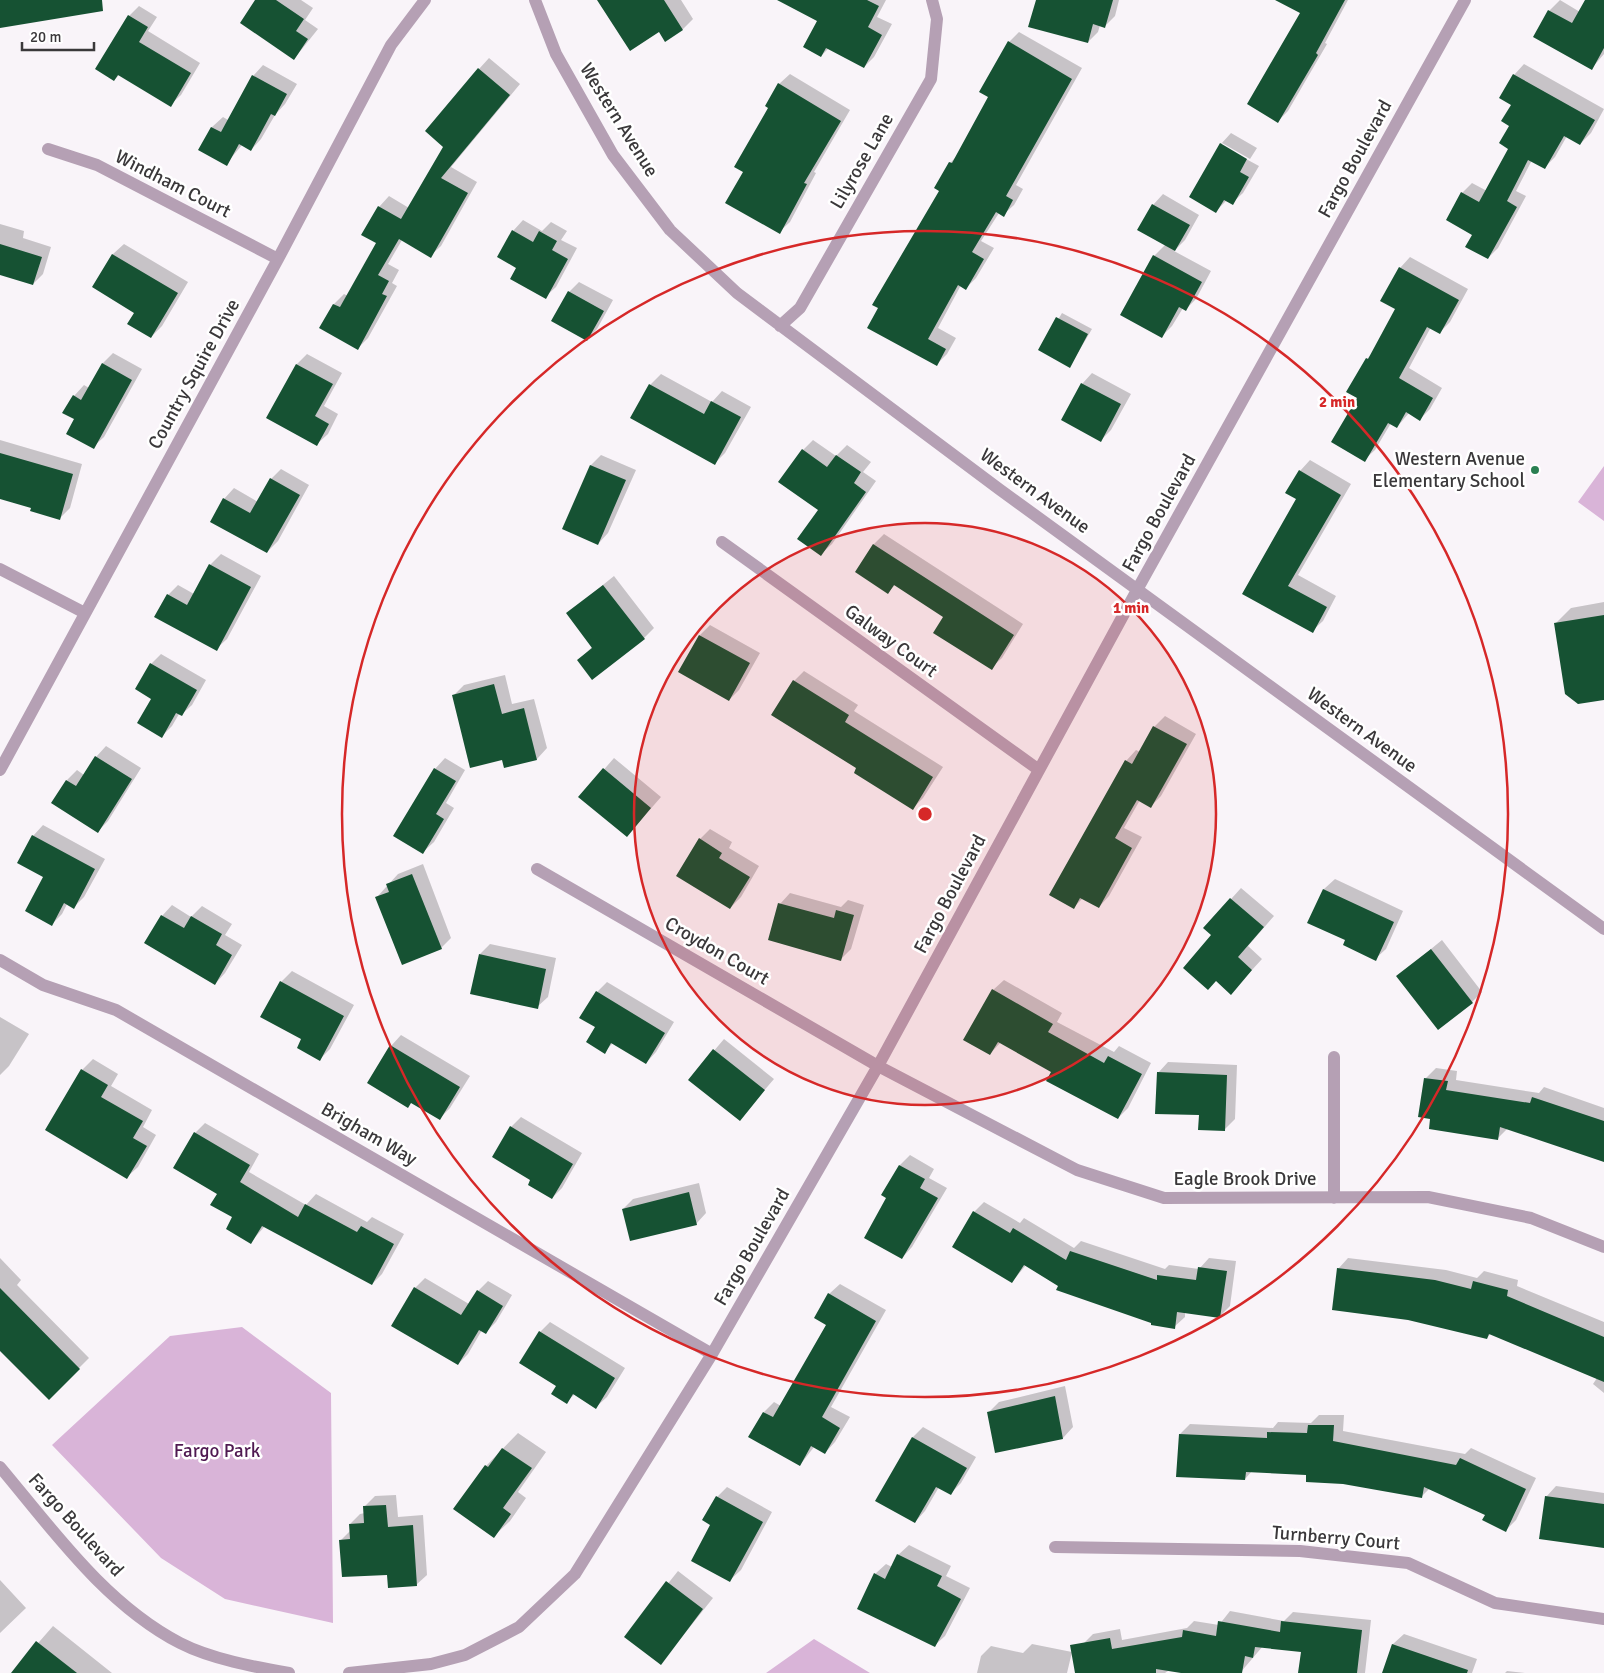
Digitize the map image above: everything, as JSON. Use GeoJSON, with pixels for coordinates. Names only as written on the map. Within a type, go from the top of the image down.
{"type":"FeatureCollection","features":[{"type":"Feature","properties":{"kind":"street","name":"Country Squire Drive"},"geometry":{"type":"LineString","coordinates":[[0,770],[278,259],[391,45],[425,0]]}},
{"type":"Feature","properties":{"kind":"street","name":"Western Avenue"},"geometry":{"type":"LineString","coordinates":[[535,0],[556,54],[613,155],[670,230],[737,293],[1138,590],[1604,929]]}},
{"type":"Feature","properties":{"kind":"street","name":"Lilyrose Lane"},"geometry":{"type":"LineString","coordinates":[[780,326],[800,308],[931,79],[937,19],[932,0]]}},
{"type":"Feature","properties":{"kind":"street","name":"Fargo Boulevard"},"geometry":{"type":"LineString","coordinates":[[349,1673],[432,1668],[465,1655],[519,1627],[575,1574],[712,1354],[878,1066],[1138,590],[1465,0]]}},
{"type":"Feature","properties":{"kind":"street","name":"Windham Court"},"geometry":{"type":"LineString","coordinates":[[48,150],[97,165],[278,259]]}},
{"type":"Feature","properties":{"kind":"street","name":"Galway Court"},"geometry":{"type":"LineString","coordinates":[[722,542],[1039,770]]}},
{"type":"Feature","properties":{"kind":"street"},"geometry":{"type":"LineString","coordinates":[[0,569],[85,613]]}},
{"type":"Feature","properties":{"kind":"street","name":"Croydon Court"},"geometry":{"type":"LineString","coordinates":[[537,869],[878,1066]]}},
{"type":"Feature","properties":{"kind":"street","name":"Brigham Way"},"geometry":{"type":"LineString","coordinates":[[0,960],[43,985],[116,1010],[712,1354]]}},
{"type":"Feature","properties":{"kind":"street"},"geometry":{"type":"LineString","coordinates":[[1334,1057],[1334,1198]]}},
{"type":"Feature","properties":{"kind":"street","name":"Eagle Brook Drive"},"geometry":{"type":"LineString","coordinates":[[878,1066],[1076,1170],[1164,1198],[1428,1197],[1531,1218],[1604,1247]]}},
{"type":"Feature","properties":{"kind":"street","name":"Fargo Boulevard"},"geometry":{"type":"LineString","coordinates":[[0,1467],[93,1577],[134,1612],[180,1644],[244,1665],[289,1673]]}},
{"type":"Feature","properties":{"kind":"street","name":"Turnberry Court"},"geometry":{"type":"LineString","coordinates":[[1055,1547],[1300,1551],[1408,1563],[1495,1603],[1604,1619]]}},
{"type":"Feature","properties":{"kind":"green space"},"geometry":{"type":"Polygon","coordinates":[[[1604,466],[1604,521],[1578,502],[1604,466]]]}},
{"type":"Feature","properties":{"kind":"green space","name":"Fargo Park"},"geometry":{"type":"Polygon","coordinates":[[[242,1327],[331,1393],[333,1623],[225,1599],[161,1558],[52,1445],[170,1336],[242,1327]]]}},
{"type":"Feature","properties":{"kind":"green space"},"geometry":{"type":"Polygon","coordinates":[[[814,1639],[870,1673],[766,1673],[814,1639]]]}},
{"type":"Feature","properties":{"kind":"building"},"geometry":{"type":"Polygon","coordinates":[[[0,0],[102,0],[103,11],[0,28],[0,0]]]}},
{"type":"Feature","properties":{"kind":"building"},"geometry":{"type":"Polygon","coordinates":[[[255,0],[276,0],[304,19],[296,31],[308,39],[294,60],[240,23],[255,0]]]}},
{"type":"Feature","properties":{"kind":"building"},"geometry":{"type":"Polygon","coordinates":[[[597,0],[664,0],[683,30],[665,42],[659,32],[630,51],[597,0]]]}},
{"type":"Feature","properties":{"kind":"building"},"geometry":{"type":"Polygon","coordinates":[[[777,0],[867,0],[879,6],[868,27],[882,35],[864,68],[826,48],[821,57],[803,47],[817,21],[777,0]]]}},
{"type":"Feature","properties":{"kind":"building"},"geometry":{"type":"Polygon","coordinates":[[[1036,0],[1113,0],[1105,28],[1093,24],[1088,43],[1028,27],[1036,0]]]}},
{"type":"Feature","properties":{"kind":"building"},"geometry":{"type":"Polygon","coordinates":[[[1275,0],[1345,0],[1316,53],[1318,55],[1278,123],[1247,104],[1300,13],[1275,0]]]}},
{"type":"Feature","properties":{"kind":"building"},"geometry":{"type":"Polygon","coordinates":[[[1585,0],[1604,0],[1604,48],[1592,70],[1533,37],[1548,10],[1572,23],[1585,0]]]}},
{"type":"Feature","properties":{"kind":"building"},"geometry":{"type":"Polygon","coordinates":[[[128,15],[148,27],[139,42],[191,73],[171,107],[118,75],[114,81],[95,69],[128,15]]]}},
{"type":"Feature","properties":{"kind":"building"},"geometry":{"type":"Polygon","coordinates":[[[1008,41],[1072,79],[1006,196],[1013,200],[1004,217],[996,212],[972,252],[984,259],[966,290],[958,285],[928,339],[946,349],[937,366],[867,328],[878,308],[872,305],[939,191],[934,188],[949,162],[952,163],[988,97],[979,92],[1008,41]]]}},
{"type":"Feature","properties":{"kind":"building"},"geometry":{"type":"Polygon","coordinates":[[[478,68],[510,95],[441,178],[468,193],[431,258],[399,239],[378,275],[389,281],[382,294],[387,296],[358,350],[319,328],[333,304],[340,307],[376,243],[361,235],[378,206],[401,219],[443,147],[425,131],[478,68]]]}},
{"type":"Feature","properties":{"kind":"building"},"geometry":{"type":"Polygon","coordinates":[[[1513,74],[1595,120],[1580,145],[1564,136],[1545,169],[1528,160],[1507,201],[1517,207],[1488,259],[1465,247],[1472,235],[1446,220],[1461,192],[1479,202],[1508,149],[1499,143],[1509,126],[1501,121],[1511,105],[1499,98],[1513,74]]]}},
{"type":"Feature","properties":{"kind":"building"},"geometry":{"type":"Polygon","coordinates":[[[252,75],[287,94],[275,116],[271,114],[251,151],[239,144],[227,166],[198,150],[211,127],[221,132],[252,75]]]}},
{"type":"Feature","properties":{"kind":"building"},"geometry":{"type":"Polygon","coordinates":[[[778,83],[841,121],[804,183],[807,184],[780,234],[725,203],[743,172],[734,167],[768,108],[765,106],[778,83]]]}},
{"type":"Feature","properties":{"kind":"building"},"geometry":{"type":"Polygon","coordinates":[[[1220,143],[1247,159],[1240,172],[1249,177],[1233,205],[1224,200],[1216,213],[1189,197],[1220,143]]]}},
{"type":"Feature","properties":{"kind":"building"},"geometry":{"type":"Polygon","coordinates":[[[1152,204],[1190,225],[1175,251],[1137,230],[1152,204]]]}},
{"type":"Feature","properties":{"kind":"building"},"geometry":{"type":"Polygon","coordinates":[[[512,230],[533,242],[539,231],[557,241],[552,250],[568,259],[546,299],[510,279],[516,268],[497,257],[512,230]]]}},
{"type":"Feature","properties":{"kind":"building"},"geometry":{"type":"Polygon","coordinates":[[[0,244],[42,257],[33,285],[0,275],[0,244]]]}},
{"type":"Feature","properties":{"kind":"building"},"geometry":{"type":"Polygon","coordinates":[[[112,254],[178,293],[151,338],[127,324],[134,313],[92,287],[112,254]]]}},
{"type":"Feature","properties":{"kind":"building"},"geometry":{"type":"Polygon","coordinates":[[[1153,255],[1202,282],[1186,311],[1179,307],[1162,338],[1120,315],[1153,255]]]}},
{"type":"Feature","properties":{"kind":"building"},"geometry":{"type":"Polygon","coordinates":[[[1399,267],[1459,300],[1440,334],[1427,327],[1399,378],[1433,398],[1420,421],[1406,412],[1397,428],[1388,423],[1365,462],[1331,442],[1357,398],[1346,392],[1366,358],[1368,359],[1395,309],[1380,301],[1399,267]]]}},
{"type":"Feature","properties":{"kind":"building"},"geometry":{"type":"Polygon","coordinates":[[[568,291],[604,311],[587,341],[551,321],[568,291]]]}},
{"type":"Feature","properties":{"kind":"building"},"geometry":{"type":"Polygon","coordinates":[[[1056,317],[1088,334],[1070,368],[1038,350],[1056,317]]]}},
{"type":"Feature","properties":{"kind":"building"},"geometry":{"type":"Polygon","coordinates":[[[102,363],[132,380],[94,449],[66,434],[74,419],[62,413],[73,395],[81,400],[102,363]]]}},
{"type":"Feature","properties":{"kind":"building"},"geometry":{"type":"Polygon","coordinates":[[[296,364],[333,384],[315,416],[329,424],[317,446],[266,418],[296,364]]]}},
{"type":"Feature","properties":{"kind":"building"},"geometry":{"type":"Polygon","coordinates":[[[1081,383],[1121,404],[1101,442],[1061,420],[1081,383]]]}},
{"type":"Feature","properties":{"kind":"building"},"geometry":{"type":"Polygon","coordinates":[[[649,384],[704,414],[711,401],[741,417],[715,465],[630,418],[649,384]]]}},
{"type":"Feature","properties":{"kind":"building"},"geometry":{"type":"Polygon","coordinates":[[[802,449],[827,467],[836,455],[861,472],[854,483],[866,492],[821,556],[797,539],[818,510],[778,482],[802,449]]]}},
{"type":"Feature","properties":{"kind":"building"},"geometry":{"type":"Polygon","coordinates":[[[0,453],[73,474],[60,520],[30,511],[31,508],[0,499],[0,453]]]}},
{"type":"Feature","properties":{"kind":"building"},"geometry":{"type":"Polygon","coordinates":[[[590,465],[626,480],[598,545],[562,529],[590,465]]]}},
{"type":"Feature","properties":{"kind":"building"},"geometry":{"type":"Polygon","coordinates":[[[1299,470],[1341,495],[1288,586],[1327,607],[1313,633],[1242,594],[1296,499],[1285,493],[1299,470]]]}},
{"type":"Feature","properties":{"kind":"building"},"geometry":{"type":"Polygon","coordinates":[[[270,478],[300,495],[267,553],[210,522],[223,498],[250,513],[270,478]]]}},
{"type":"Feature","properties":{"kind":"building"},"geometry":{"type":"Polygon","coordinates":[[[873,544],[1014,635],[992,670],[933,633],[943,617],[894,585],[888,594],[855,572],[873,544]]]}},
{"type":"Feature","properties":{"kind":"building"},"geometry":{"type":"Polygon","coordinates":[[[209,564],[251,587],[217,651],[154,617],[167,594],[187,605],[209,564]]]}},
{"type":"Feature","properties":{"kind":"building"},"geometry":{"type":"Polygon","coordinates":[[[603,585],[645,639],[592,680],[577,660],[592,648],[566,613],[603,585]]]}},
{"type":"Feature","properties":{"kind":"building"},"geometry":{"type":"Polygon","coordinates":[[[1604,615],[1604,700],[1578,704],[1565,694],[1554,623],[1604,615]]]}},
{"type":"Feature","properties":{"kind":"building"},"geometry":{"type":"Polygon","coordinates":[[[699,635],[750,663],[729,701],[678,672],[699,635]]]}},
{"type":"Feature","properties":{"kind":"building"},"geometry":{"type":"Polygon","coordinates":[[[150,663],[197,690],[182,716],[176,713],[162,738],[137,723],[151,699],[135,689],[150,663]]]}},
{"type":"Feature","properties":{"kind":"building"},"geometry":{"type":"Polygon","coordinates":[[[793,680],[849,715],[845,722],[933,777],[913,810],[854,773],[856,768],[771,715],[793,680]]]}},
{"type":"Feature","properties":{"kind":"building"},"geometry":{"type":"Polygon","coordinates":[[[494,684],[502,714],[524,708],[537,760],[504,768],[502,760],[470,768],[452,695],[494,684]]]}},
{"type":"Feature","properties":{"kind":"building"},"geometry":{"type":"Polygon","coordinates":[[[1153,726],[1187,744],[1151,808],[1137,800],[1115,838],[1132,848],[1099,908],[1080,898],[1074,909],[1049,895],[1125,760],[1132,764],[1153,726]]]}},
{"type":"Feature","properties":{"kind":"building"},"geometry":{"type":"Polygon","coordinates":[[[95,756],[132,779],[98,833],[51,803],[66,780],[76,786],[95,756]]]}},
{"type":"Feature","properties":{"kind":"building"},"geometry":{"type":"Polygon","coordinates":[[[434,768],[456,781],[436,814],[444,819],[423,854],[393,836],[434,768]]]}},
{"type":"Feature","properties":{"kind":"building"},"geometry":{"type":"Polygon","coordinates":[[[603,768],[651,808],[627,837],[578,797],[603,768]]]}},
{"type":"Feature","properties":{"kind":"building"},"geometry":{"type":"Polygon","coordinates":[[[32,835],[95,869],[74,909],[64,903],[52,926],[25,911],[43,877],[17,863],[32,835]]]}},
{"type":"Feature","properties":{"kind":"building"},"geometry":{"type":"Polygon","coordinates":[[[699,838],[722,853],[719,858],[750,877],[730,909],[676,876],[699,838]]]}},
{"type":"Feature","properties":{"kind":"building"},"geometry":{"type":"Polygon","coordinates":[[[412,874],[442,949],[402,965],[375,897],[389,892],[386,884],[412,874]]]}},
{"type":"Feature","properties":{"kind":"building"},"geometry":{"type":"Polygon","coordinates":[[[1323,889],[1394,922],[1376,961],[1343,945],[1345,940],[1307,923],[1323,889]]]}},
{"type":"Feature","properties":{"kind":"building"},"geometry":{"type":"Polygon","coordinates":[[[1230,898],[1264,927],[1238,957],[1252,970],[1231,995],[1216,981],[1208,990],[1183,968],[1211,935],[1203,928],[1230,898]]]}},
{"type":"Feature","properties":{"kind":"building"},"geometry":{"type":"Polygon","coordinates":[[[778,903],[834,918],[836,910],[854,915],[841,961],[768,940],[778,903]]]}},
{"type":"Feature","properties":{"kind":"building"},"geometry":{"type":"Polygon","coordinates":[[[161,915],[184,928],[191,916],[222,934],[216,945],[232,955],[215,985],[144,943],[161,915]]]}},
{"type":"Feature","properties":{"kind":"building"},"geometry":{"type":"Polygon","coordinates":[[[1431,949],[1473,1003],[1438,1030],[1396,976],[1431,949]]]}},
{"type":"Feature","properties":{"kind":"building"},"geometry":{"type":"Polygon","coordinates":[[[479,954],[546,969],[538,1009],[470,994],[479,954]]]}},
{"type":"Feature","properties":{"kind":"building"},"geometry":{"type":"Polygon","coordinates":[[[280,981],[344,1016],[320,1061],[297,1048],[301,1039],[260,1017],[280,981]]]}},
{"type":"Feature","properties":{"kind":"building"},"geometry":{"type":"Polygon","coordinates":[[[992,989],[1053,1024],[1048,1032],[1104,1063],[1108,1056],[1142,1074],[1118,1119],[1046,1081],[1051,1072],[998,1042],[990,1055],[963,1040],[992,989]]]}},
{"type":"Feature","properties":{"kind":"building"},"geometry":{"type":"Polygon","coordinates":[[[596,991],[665,1033],[646,1064],[611,1043],[605,1054],[586,1042],[595,1027],[579,1018],[596,991]]]}},
{"type":"Feature","properties":{"kind":"building"},"geometry":{"type":"Polygon","coordinates":[[[390,1045],[460,1087],[440,1120],[411,1103],[408,1108],[367,1083],[390,1045]]]}},
{"type":"Feature","properties":{"kind":"building"},"geometry":{"type":"Polygon","coordinates":[[[713,1049],[765,1090],[740,1121],[688,1080],[713,1049]]]}},
{"type":"Feature","properties":{"kind":"building"},"geometry":{"type":"Polygon","coordinates":[[[81,1069],[108,1085],[101,1097],[143,1121],[133,1138],[147,1146],[127,1179],[45,1130],[81,1069]]]}},
{"type":"Feature","properties":{"kind":"building"},"geometry":{"type":"Polygon","coordinates":[[[1157,1072],[1227,1075],[1225,1131],[1198,1130],[1199,1115],[1155,1114],[1157,1072]]]}},
{"type":"Feature","properties":{"kind":"building"},"geometry":{"type":"Polygon","coordinates":[[[1424,1078],[1448,1081],[1446,1090],[1530,1103],[1532,1097],[1604,1121],[1604,1162],[1500,1127],[1498,1140],[1429,1129],[1430,1119],[1418,1117],[1424,1078]]]}},
{"type":"Feature","properties":{"kind":"building"},"geometry":{"type":"Polygon","coordinates":[[[510,1126],[573,1164],[552,1199],[528,1185],[530,1180],[492,1157],[510,1126]]]}},
{"type":"Feature","properties":{"kind":"building"},"geometry":{"type":"Polygon","coordinates":[[[194,1132],[250,1165],[240,1182],[298,1217],[305,1204],[357,1232],[361,1226],[394,1244],[372,1285],[262,1226],[251,1244],[226,1229],[232,1217],[210,1205],[217,1194],[173,1168],[194,1132]]]}},
{"type":"Feature","properties":{"kind":"building"},"geometry":{"type":"Polygon","coordinates":[[[899,1165],[925,1179],[920,1188],[938,1198],[902,1259],[864,1238],[886,1198],[881,1195],[899,1165]]]}},
{"type":"Feature","properties":{"kind":"building"},"geometry":{"type":"Polygon","coordinates":[[[689,1192],[697,1225],[630,1241],[622,1209],[689,1192]]]}},
{"type":"Feature","properties":{"kind":"building"},"geometry":{"type":"Polygon","coordinates":[[[973,1211],[1010,1233],[1013,1228],[1066,1260],[1070,1251],[1157,1280],[1157,1275],[1196,1280],[1198,1267],[1227,1271],[1220,1318],[1177,1312],[1175,1329],[1151,1325],[1151,1323],[1056,1290],[1058,1286],[1024,1265],[1012,1283],[952,1247],[973,1211]]]}},
{"type":"Feature","properties":{"kind":"building"},"geometry":{"type":"Polygon","coordinates":[[[1337,1268],[1435,1280],[1471,1289],[1473,1281],[1508,1290],[1507,1296],[1604,1337],[1604,1382],[1489,1334],[1487,1339],[1408,1320],[1332,1310],[1337,1268]]]}},
{"type":"Feature","properties":{"kind":"building"},"geometry":{"type":"Polygon","coordinates":[[[414,1287],[461,1315],[477,1290],[503,1306],[486,1334],[479,1330],[458,1365],[391,1326],[414,1287]]]}},
{"type":"Feature","properties":{"kind":"building"},"geometry":{"type":"Polygon","coordinates":[[[0,1288],[80,1369],[49,1400],[0,1351],[0,1288]]]}},
{"type":"Feature","properties":{"kind":"building"},"geometry":{"type":"Polygon","coordinates":[[[828,1293],[876,1321],[822,1417],[840,1428],[825,1454],[811,1446],[800,1466],[748,1437],[763,1412],[773,1417],[826,1325],[814,1318],[828,1293]]]}},
{"type":"Feature","properties":{"kind":"building"},"geometry":{"type":"Polygon","coordinates":[[[539,1331],[615,1378],[596,1409],[573,1394],[567,1404],[551,1394],[556,1386],[519,1363],[539,1331]]]}},
{"type":"Feature","properties":{"kind":"building"},"geometry":{"type":"Polygon","coordinates":[[[1055,1396],[1063,1439],[995,1453],[987,1412],[1055,1396]]]}},
{"type":"Feature","properties":{"kind":"building"},"geometry":{"type":"Polygon","coordinates":[[[1308,1425],[1334,1425],[1333,1441],[1456,1465],[1460,1458],[1526,1489],[1506,1532],[1482,1520],[1485,1515],[1424,1487],[1422,1498],[1343,1484],[1306,1482],[1306,1475],[1246,1472],[1245,1480],[1176,1477],[1179,1434],[1267,1438],[1267,1432],[1307,1433],[1308,1425]]]}},
{"type":"Feature","properties":{"kind":"building"},"geometry":{"type":"Polygon","coordinates":[[[912,1437],[967,1468],[951,1495],[936,1487],[915,1523],[875,1501],[912,1437]]]}},
{"type":"Feature","properties":{"kind":"building"},"geometry":{"type":"Polygon","coordinates":[[[502,1448],[532,1468],[503,1508],[511,1514],[494,1538],[453,1509],[485,1465],[488,1467],[502,1448]]]}},
{"type":"Feature","properties":{"kind":"building"},"geometry":{"type":"Polygon","coordinates":[[[716,1496],[763,1522],[730,1582],[691,1561],[710,1525],[702,1520],[716,1496]]]}},
{"type":"Feature","properties":{"kind":"building"},"geometry":{"type":"Polygon","coordinates":[[[1545,1496],[1604,1504],[1604,1548],[1539,1539],[1545,1496]]]}},
{"type":"Feature","properties":{"kind":"building"},"geometry":{"type":"Polygon","coordinates":[[[386,1505],[388,1527],[413,1525],[417,1586],[388,1588],[387,1575],[342,1577],[339,1540],[350,1539],[349,1524],[364,1523],[363,1506],[386,1505]]]}},
{"type":"Feature","properties":{"kind":"building"},"geometry":{"type":"Polygon","coordinates":[[[897,1554],[942,1576],[937,1586],[961,1599],[935,1647],[857,1609],[874,1573],[885,1579],[897,1554]]]}},
{"type":"Feature","properties":{"kind":"building"},"geometry":{"type":"Polygon","coordinates":[[[666,1581],[703,1609],[661,1665],[624,1637],[666,1581]]]}},
{"type":"Feature","properties":{"kind":"building"},"geometry":{"type":"Polygon","coordinates":[[[1218,1621],[1280,1632],[1281,1621],[1362,1630],[1357,1673],[1298,1673],[1301,1652],[1255,1647],[1253,1658],[1245,1656],[1242,1673],[1181,1673],[1156,1669],[1156,1673],[1075,1673],[1070,1645],[1110,1638],[1112,1649],[1182,1637],[1183,1630],[1216,1636],[1218,1621]]]}},
{"type":"Feature","properties":{"kind":"building"},"geometry":{"type":"Polygon","coordinates":[[[36,1641],[77,1673],[11,1673],[36,1641]]]}},
{"type":"Feature","properties":{"kind":"building"},"geometry":{"type":"Polygon","coordinates":[[[1392,1644],[1468,1670],[1467,1673],[1382,1673],[1392,1644]]]}},
{"type":"Feature","properties":{"kind":"place","name":"Western Avenue Elementary School"},"geometry":{"type":"Point","coordinates":[1535,470]}}]}
